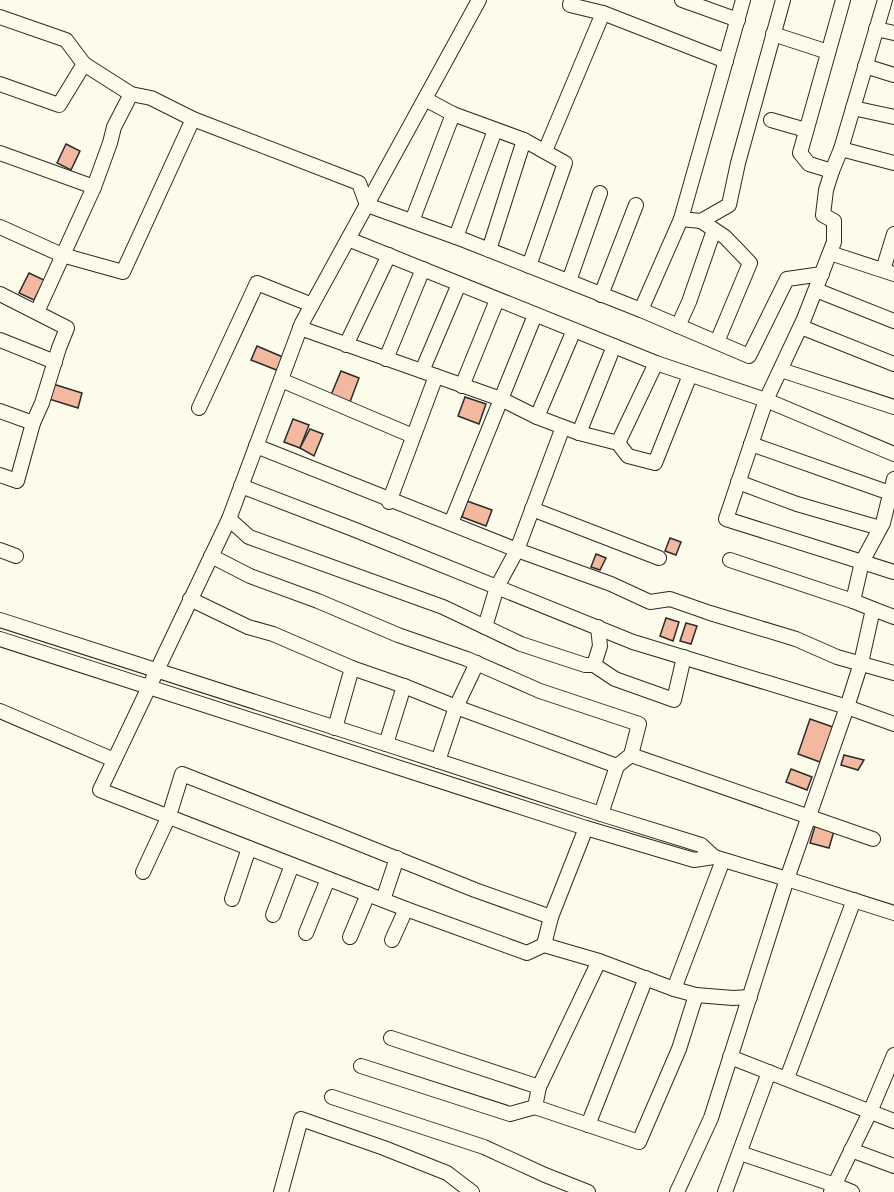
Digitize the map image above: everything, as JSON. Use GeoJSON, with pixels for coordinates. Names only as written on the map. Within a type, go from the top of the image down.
{"type":"FeatureCollection","features":[{"type":"Feature","properties":{"kind":"street"},"geometry":{"type":"LineString","coordinates":[[479,0],[300,328],[229,519],[100,790],[526,953],[544,945],[599,961],[696,995],[750,997]]}},
{"type":"Feature","properties":{"kind":"street"},"geometry":{"type":"LineString","coordinates":[[571,0],[570,4],[603,13],[726,61]]}},
{"type":"Feature","properties":{"kind":"street"},"geometry":{"type":"LineString","coordinates":[[682,0],[738,20]]}},
{"type":"Feature","properties":{"kind":"street"},"geometry":{"type":"LineString","coordinates":[[641,310],[681,219],[744,0]]}},
{"type":"Feature","properties":{"kind":"street"},"geometry":{"type":"LineString","coordinates":[[701,221],[729,206],[738,163],[783,0]]}},
{"type":"Feature","properties":{"kind":"street"},"geometry":{"type":"LineString","coordinates":[[832,171],[809,164],[800,153],[843,0]]}},
{"type":"Feature","properties":{"kind":"street"},"geometry":{"type":"LineString","coordinates":[[885,0],[841,148],[826,190],[823,215],[834,221],[834,242],[801,327],[766,400],[726,519],[894,572]]}},
{"type":"Feature","properties":{"kind":"street"},"geometry":{"type":"LineString","coordinates":[[545,151],[603,13]]}},
{"type":"Feature","properties":{"kind":"street"},"geometry":{"type":"LineString","coordinates":[[0,17],[66,40],[84,64],[131,94],[151,98],[193,119],[359,183],[367,205]]}},
{"type":"Feature","properties":{"kind":"street"},"geometry":{"type":"LineString","coordinates":[[876,29],[894,33]]}},
{"type":"Feature","properties":{"kind":"street"},"geometry":{"type":"LineString","coordinates":[[773,34],[828,52]]}},
{"type":"Feature","properties":{"kind":"street"},"geometry":{"type":"LineString","coordinates":[[0,84],[59,105],[84,64]]}},
{"type":"Feature","properties":{"kind":"street"},"geometry":{"type":"LineString","coordinates":[[865,66],[894,75]]}},
{"type":"Feature","properties":{"kind":"street"},"geometry":{"type":"LineString","coordinates":[[37,312],[94,187],[114,127],[131,94]]}},
{"type":"Feature","properties":{"kind":"street"},"geometry":{"type":"LineString","coordinates":[[424,99],[453,114],[524,140],[565,162],[529,266]]}},
{"type":"Feature","properties":{"kind":"street"},"geometry":{"type":"LineString","coordinates":[[853,108],[894,117]]}},
{"type":"Feature","properties":{"kind":"street"},"geometry":{"type":"LineString","coordinates":[[412,221],[453,114]]}},
{"type":"Feature","properties":{"kind":"street"},"geometry":{"type":"LineString","coordinates":[[0,227],[62,255],[123,272],[193,119]]}},
{"type":"Feature","properties":{"kind":"street"},"geometry":{"type":"LineString","coordinates":[[771,120],[806,130]]}},
{"type":"Feature","properties":{"kind":"street"},"geometry":{"type":"LineString","coordinates":[[456,237],[495,130]]}},
{"type":"Feature","properties":{"kind":"street"},"geometry":{"type":"LineString","coordinates":[[489,250],[524,140]]}},
{"type":"Feature","properties":{"kind":"street"},"geometry":{"type":"LineString","coordinates":[[841,148],[894,163]]}},
{"type":"Feature","properties":{"kind":"street"},"geometry":{"type":"LineString","coordinates":[[0,153],[94,187]]}},
{"type":"Feature","properties":{"kind":"street"},"geometry":{"type":"LineString","coordinates":[[570,281],[600,193]]}},
{"type":"Feature","properties":{"kind":"street"},"geometry":{"type":"LineString","coordinates":[[367,205],[570,281],[749,356],[787,279],[822,274]]}},
{"type":"Feature","properties":{"kind":"street"},"geometry":{"type":"LineString","coordinates":[[602,295],[636,205]]}},
{"type":"Feature","properties":{"kind":"street"},"geometry":{"type":"LineString","coordinates":[[681,219],[701,221],[725,237],[750,263],[717,342]]}},
{"type":"Feature","properties":{"kind":"street"},"geometry":{"type":"LineString","coordinates":[[678,326],[689,302],[714,230]]}},
{"type":"Feature","properties":{"kind":"street"},"geometry":{"type":"LineString","coordinates":[[830,253],[889,272],[894,234]]}},
{"type":"Feature","properties":{"kind":"street"},"geometry":{"type":"LineString","coordinates":[[348,239],[656,363],[766,400],[894,454]]}},
{"type":"Feature","properties":{"kind":"street"},"geometry":{"type":"LineString","coordinates":[[346,345],[389,255]]}},
{"type":"Feature","properties":{"kind":"street"},"geometry":{"type":"LineString","coordinates":[[386,360],[423,269]]}},
{"type":"Feature","properties":{"kind":"street"},"geometry":{"type":"LineString","coordinates":[[199,408],[257,283],[312,305]]}},
{"type":"Feature","properties":{"kind":"street"},"geometry":{"type":"LineString","coordinates":[[389,500],[413,436],[429,374],[459,284]]}},
{"type":"Feature","properties":{"kind":"street"},"geometry":{"type":"LineString","coordinates":[[816,290],[894,321]]}},
{"type":"Feature","properties":{"kind":"street"},"geometry":{"type":"LineString","coordinates":[[0,294],[67,328],[33,423],[17,481],[0,475]]}},
{"type":"Feature","properties":{"kind":"street"},"geometry":{"type":"LineString","coordinates":[[462,386],[497,300]]}},
{"type":"Feature","properties":{"kind":"street"},"geometry":{"type":"LineString","coordinates":[[451,523],[535,315]]}},
{"type":"Feature","properties":{"kind":"street"},"geometry":{"type":"LineString","coordinates":[[801,327],[894,364]]}},
{"type":"Feature","properties":{"kind":"street"},"geometry":{"type":"LineString","coordinates":[[300,328],[501,399],[537,417],[579,433],[618,443],[628,456],[655,463],[690,375]]}},
{"type":"Feature","properties":{"kind":"street"},"geometry":{"type":"LineString","coordinates":[[537,417],[574,330]]}},
{"type":"Feature","properties":{"kind":"street"},"geometry":{"type":"LineString","coordinates":[[0,340],[55,362]]}},
{"type":"Feature","properties":{"kind":"street"},"geometry":{"type":"LineString","coordinates":[[579,433],[614,346]]}},
{"type":"Feature","properties":{"kind":"street"},"geometry":{"type":"LineString","coordinates":[[618,443],[656,363]]}},
{"type":"Feature","properties":{"kind":"street"},"geometry":{"type":"LineString","coordinates":[[781,370],[894,407]]}},
{"type":"Feature","properties":{"kind":"street"},"geometry":{"type":"LineString","coordinates":[[281,380],[413,436]]}},
{"type":"Feature","properties":{"kind":"street"},"geometry":{"type":"LineString","coordinates":[[0,411],[33,423]]}},
{"type":"Feature","properties":{"kind":"street"},"geometry":{"type":"LineString","coordinates":[[485,627],[497,587],[517,550],[563,427]]}},
{"type":"Feature","properties":{"kind":"street"},"geometry":{"type":"LineString","coordinates":[[752,444],[890,494]]}},
{"type":"Feature","properties":{"kind":"street"},"geometry":{"type":"LineString","coordinates":[[256,446],[517,550],[611,584],[650,602],[670,598],[710,613],[796,639],[837,657],[894,673]]}},
{"type":"Feature","properties":{"kind":"street"},"geometry":{"type":"LineString","coordinates":[[853,601],[862,562],[883,524],[894,479]]}},
{"type":"Feature","properties":{"kind":"street"},"geometry":{"type":"LineString","coordinates":[[738,482],[796,504],[880,528]]}},
{"type":"Feature","properties":{"kind":"street"},"geometry":{"type":"LineString","coordinates":[[241,486],[633,642],[847,707],[894,724]]}},
{"type":"Feature","properties":{"kind":"street"},"geometry":{"type":"LineString","coordinates":[[532,509],[659,558]]}},
{"type":"Feature","properties":{"kind":"street"},"geometry":{"type":"LineString","coordinates":[[229,519],[249,537],[443,607],[521,644],[585,665],[594,665],[615,679],[674,700],[684,657]]}},
{"type":"Feature","properties":{"kind":"street"},"geometry":{"type":"LineString","coordinates":[[0,550],[16,556]]}},
{"type":"Feature","properties":{"kind":"street"},"geometry":{"type":"LineString","coordinates":[[211,556],[250,576],[318,601],[398,635],[477,663],[540,691],[639,724],[631,755],[617,766],[601,814]]}},
{"type":"Feature","properties":{"kind":"street"},"geometry":{"type":"LineString","coordinates":[[730,560],[894,617]]}},
{"type":"Feature","properties":{"kind":"street"},"geometry":{"type":"LineString","coordinates":[[190,599],[248,627],[273,634],[352,668],[617,766]]}},
{"type":"Feature","properties":{"kind":"street"},"geometry":{"type":"LineString","coordinates":[[677,1192],[711,1118],[788,879],[847,707],[861,663],[873,609]]}},
{"type":"Feature","properties":{"kind":"street"},"geometry":{"type":"LineString","coordinates":[[0,620],[700,845],[718,859]]}},
{"type":"Feature","properties":{"kind":"street"},"geometry":{"type":"LineString","coordinates":[[594,665],[600,646],[598,627]]}},
{"type":"Feature","properties":{"kind":"street"},"geometry":{"type":"LineString","coordinates":[[0,639],[586,828],[694,860],[718,859],[894,913]]}},
{"type":"Feature","properties":{"kind":"street"},"geometry":{"type":"LineString","coordinates":[[438,761],[456,706],[477,663]]}},
{"type":"Feature","properties":{"kind":"street"},"geometry":{"type":"LineString","coordinates":[[335,728],[352,668]]}},
{"type":"Feature","properties":{"kind":"street"},"geometry":{"type":"LineString","coordinates":[[386,744],[404,686]]}},
{"type":"Feature","properties":{"kind":"street"},"geometry":{"type":"LineString","coordinates":[[0,711],[114,760]]}},
{"type":"Feature","properties":{"kind":"street"},"geometry":{"type":"LineString","coordinates":[[631,755],[873,839]]}},
{"type":"Feature","properties":{"kind":"street"},"geometry":{"type":"LineString","coordinates":[[143,872],[169,816],[182,774],[475,890],[551,917]]}},
{"type":"Feature","properties":{"kind":"street"},"geometry":{"type":"LineString","coordinates":[[544,945],[551,917],[586,828]]}},
{"type":"Feature","properties":{"kind":"street"},"geometry":{"type":"LineString","coordinates":[[232,899],[249,848]]}},
{"type":"Feature","properties":{"kind":"street"},"geometry":{"type":"LineString","coordinates":[[383,900],[397,858]]}},
{"type":"Feature","properties":{"kind":"street"},"geometry":{"type":"LineString","coordinates":[[674,989],[718,859]]}},
{"type":"Feature","properties":{"kind":"street"},"geometry":{"type":"LineString","coordinates":[[273,915],[292,865]]}},
{"type":"Feature","properties":{"kind":"street"},"geometry":{"type":"LineString","coordinates":[[306,933],[328,879]]}},
{"type":"Feature","properties":{"kind":"street"},"geometry":{"type":"LineString","coordinates":[[350,938],[368,894]]}},
{"type":"Feature","properties":{"kind":"street"},"geometry":{"type":"LineString","coordinates":[[787,1078],[854,900]]}},
{"type":"Feature","properties":{"kind":"street"},"geometry":{"type":"LineString","coordinates":[[392,940],[406,909]]}},
{"type":"Feature","properties":{"kind":"street"},"geometry":{"type":"LineString","coordinates":[[535,1107],[539,1087],[599,961]]}},
{"type":"Feature","properties":{"kind":"street"},"geometry":{"type":"LineString","coordinates":[[588,1125],[646,978]]}},
{"type":"Feature","properties":{"kind":"street"},"geometry":{"type":"LineString","coordinates":[[361,1066],[510,1114],[535,1107],[639,1142],[679,1048],[696,995]]}},
{"type":"Feature","properties":{"kind":"street"},"geometry":{"type":"LineString","coordinates":[[391,1038],[539,1087]]}},
{"type":"Feature","properties":{"kind":"street"},"geometry":{"type":"LineString","coordinates":[[833,1188],[870,1112],[894,1055]]}},
{"type":"Feature","properties":{"kind":"street"},"geometry":{"type":"LineString","coordinates":[[730,1057],[894,1121]]}},
{"type":"Feature","properties":{"kind":"street"},"geometry":{"type":"LineString","coordinates":[[725,1192],[769,1072]]}},
{"type":"Feature","properties":{"kind":"street"},"geometry":{"type":"LineString","coordinates":[[332,1097],[484,1147],[588,1192]]}},
{"type":"Feature","properties":{"kind":"street"},"geometry":{"type":"LineString","coordinates":[[281,1192],[301,1119],[447,1173],[472,1192]]}},
{"type":"Feature","properties":{"kind":"street"},"geometry":{"type":"LineString","coordinates":[[851,1150],[894,1166]]}},
{"type":"Feature","properties":{"kind":"street"},"geometry":{"type":"LineString","coordinates":[[740,1153],[833,1188],[852,1192]]}},
{"type":"Feature","properties":{"kind":"building"},"geometry":{"type":"Polygon","coordinates":[[[66,144],[80,151],[71,170],[57,163],[66,144]]]}},
{"type":"Feature","properties":{"kind":"building"},"geometry":{"type":"Polygon","coordinates":[[[29,273],[44,280],[34,300],[19,293],[29,273]]]}},
{"type":"Feature","properties":{"kind":"building"},"geometry":{"type":"Polygon","coordinates":[[[257,346],[285,358],[279,371],[251,360],[257,346]]]}},
{"type":"Feature","properties":{"kind":"building"},"geometry":{"type":"Polygon","coordinates":[[[341,371],[359,378],[350,402],[331,395],[341,371]]]}},
{"type":"Feature","properties":{"kind":"building"},"geometry":{"type":"Polygon","coordinates":[[[53,384],[82,393],[78,408],[49,399],[53,384]]]}},
{"type":"Feature","properties":{"kind":"building"},"geometry":{"type":"Polygon","coordinates":[[[465,397],[486,404],[479,424],[458,416],[465,397]]]}},
{"type":"Feature","properties":{"kind":"building"},"geometry":{"type":"Polygon","coordinates":[[[293,419],[309,425],[300,448],[284,442],[293,419]]]}},
{"type":"Feature","properties":{"kind":"building"},"geometry":{"type":"Polygon","coordinates":[[[310,429],[323,434],[314,456],[300,448],[310,429]]]}},
{"type":"Feature","properties":{"kind":"building"},"geometry":{"type":"Polygon","coordinates":[[[467,501],[492,510],[486,526],[462,517],[467,501]]]}},
{"type":"Feature","properties":{"kind":"building"},"geometry":{"type":"Polygon","coordinates":[[[670,538],[681,542],[676,555],[665,551],[670,538]]]}},
{"type":"Feature","properties":{"kind":"building"},"geometry":{"type":"Polygon","coordinates":[[[596,554],[606,558],[600,570],[591,567],[596,554]]]}},
{"type":"Feature","properties":{"kind":"building"},"geometry":{"type":"Polygon","coordinates":[[[666,618],[679,622],[673,641],[660,636],[666,618]]]}},
{"type":"Feature","properties":{"kind":"building"},"geometry":{"type":"Polygon","coordinates":[[[686,623],[697,626],[691,644],[680,641],[686,623]]]}},
{"type":"Feature","properties":{"kind":"building"},"geometry":{"type":"Polygon","coordinates":[[[810,719],[833,727],[820,762],[798,754],[810,719]]]}},
{"type":"Feature","properties":{"kind":"building"},"geometry":{"type":"Polygon","coordinates":[[[844,755],[864,760],[858,770],[841,765],[844,755]]]}},
{"type":"Feature","properties":{"kind":"building"},"geometry":{"type":"Polygon","coordinates":[[[791,769],[812,777],[807,790],[786,782],[791,769]]]}},
{"type":"Feature","properties":{"kind":"building"},"geometry":{"type":"Polygon","coordinates":[[[815,826],[834,831],[829,848],[810,843],[815,826]]]}}]}
